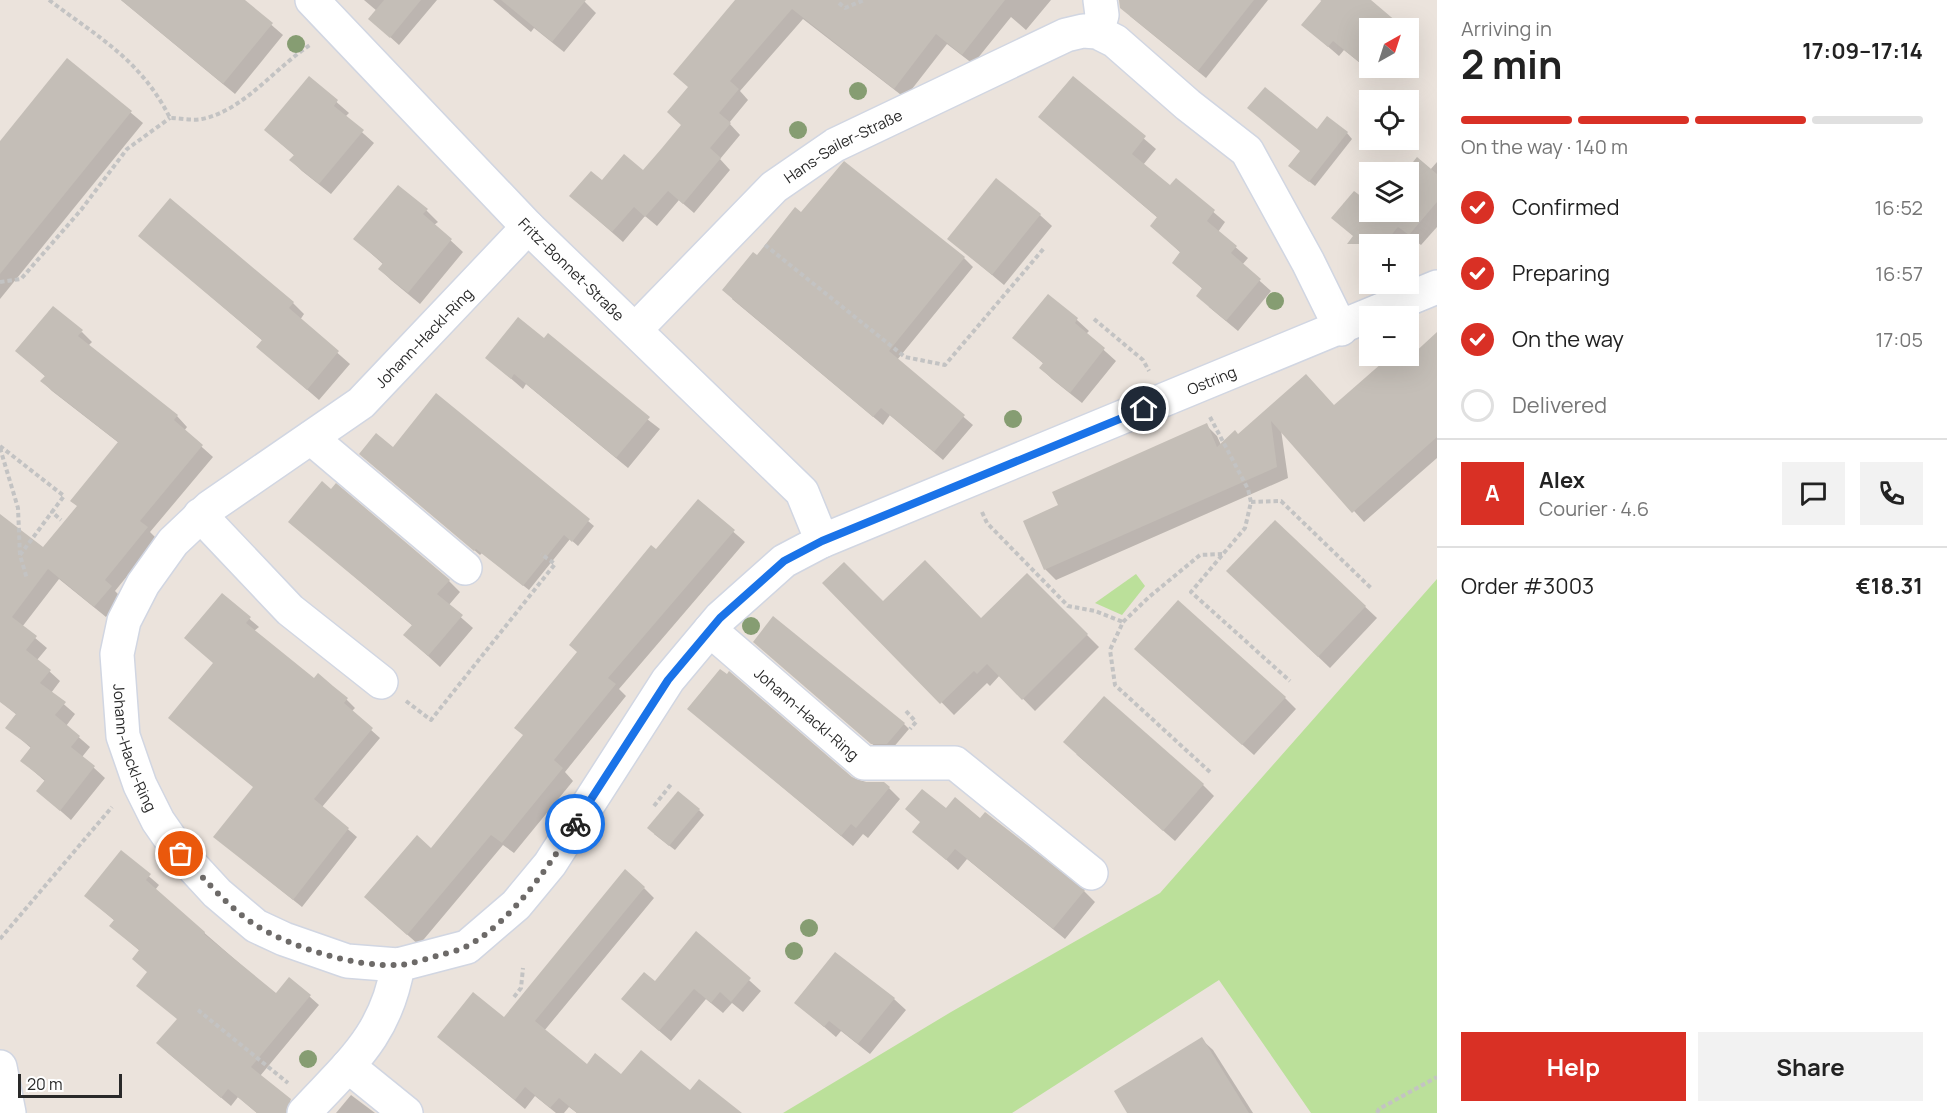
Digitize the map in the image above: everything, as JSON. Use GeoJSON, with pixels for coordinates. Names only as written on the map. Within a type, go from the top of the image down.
{"type":"FeatureCollection","features":[{"type":"Feature","properties":{"kind":"street","name":"Fritz-Bonnet-Straße"},"geometry":{"type":"LineString","coordinates":[[312,0],[528,227],[802,492],[822,541]]}},
{"type":"Feature","properties":{"kind":"street"},"geometry":{"type":"LineString","coordinates":[[1100,0],[1102,15],[1097,32],[1115,41],[1188,105],[1247,151],[1308,262],[1341,328]]}},
{"type":"Feature","properties":{"kind":"street","name":"Hans-Sailer-Straße"},"geometry":{"type":"LineString","coordinates":[[635,330],[774,187],[835,145],[1066,35],[1083,31],[1097,32]]}},
{"type":"Feature","properties":{"kind":"street","name":"Johann-Hackl-Ring"},"geometry":{"type":"LineString","coordinates":[[528,227],[368,396],[311,438],[266,466],[200,515],[173,542],[143,584],[122,632],[117,654],[123,736],[140,784],[158,821],[181,854],[217,893],[256,926],[284,939],[347,961],[398,965],[467,947],[516,905],[550,864],[668,680],[710,630],[776,566],[822,541]]}},
{"type":"Feature","properties":{"kind":"street","name":"Ostring"},"geometry":{"type":"LineString","coordinates":[[822,541],[1437,287]]}},
{"type":"Feature","properties":{"kind":"street"},"geometry":{"type":"LineString","coordinates":[[311,438],[465,568]]}},
{"type":"Feature","properties":{"kind":"street"},"geometry":{"type":"LineString","coordinates":[[200,515],[290,610],[381,682]]}},
{"type":"Feature","properties":{"kind":"street","name":"Johann-Hackl-Ring"},"geometry":{"type":"LineString","coordinates":[[710,630],[864,763],[955,763],[1091,873]]}},
{"type":"Feature","properties":{"kind":"street"},"geometry":{"type":"LineString","coordinates":[[308,1108],[370,1042],[381,1022],[394,987],[398,965]]}},
{"type":"Feature","properties":{"kind":"street"},"geometry":{"type":"LineString","coordinates":[[348,1066],[406,1113]]}},
{"type":"Feature","properties":{"kind":"street"},"geometry":{"type":"LineString","coordinates":[[0,1067],[9,1113]]}},
{"type":"Feature","properties":{"kind":"path"},"geometry":{"type":"LineString","coordinates":[[49,0],[122,53],[158,94],[170,118]]}},
{"type":"Feature","properties":{"kind":"path"},"geometry":{"type":"LineString","coordinates":[[839,3],[845,8],[864,0]]}},
{"type":"Feature","properties":{"kind":"path"},"geometry":{"type":"LineString","coordinates":[[0,282],[21,279],[81,210],[127,149],[170,118],[201,119],[221,113],[269,79],[299,52]]}},
{"type":"Feature","properties":{"kind":"path"},"geometry":{"type":"LineString","coordinates":[[760,241],[905,357],[945,364],[1045,247]]}},
{"type":"Feature","properties":{"kind":"path"},"geometry":{"type":"LineString","coordinates":[[1094,319],[1122,343]]}},
{"type":"Feature","properties":{"kind":"path"},"geometry":{"type":"LineString","coordinates":[[1209,413],[1248,489],[1251,502],[1245,528],[1191,591],[1290,681]]}},
{"type":"Feature","properties":{"kind":"path"},"geometry":{"type":"LineString","coordinates":[[0,447],[64,496],[20,555]]}},
{"type":"Feature","properties":{"kind":"path"},"geometry":{"type":"LineString","coordinates":[[0,447],[18,508],[20,555],[27,579]]}},
{"type":"Feature","properties":{"kind":"path"},"geometry":{"type":"LineString","coordinates":[[1251,502],[1281,501],[1372,589]]}},
{"type":"Feature","properties":{"kind":"path"},"geometry":{"type":"LineString","coordinates":[[980,507],[987,523],[1068,606],[1095,611],[1123,622]]}},
{"type":"Feature","properties":{"kind":"path"},"geometry":{"type":"LineString","coordinates":[[52,512],[61,520]]}},
{"type":"Feature","properties":{"kind":"path"},"geometry":{"type":"LineString","coordinates":[[381,682],[431,720],[555,564],[541,554]]}},
{"type":"Feature","properties":{"kind":"path"},"geometry":{"type":"LineString","coordinates":[[1210,772],[1115,685],[1110,650],[1123,622],[1200,555],[1223,554]]}},
{"type":"Feature","properties":{"kind":"path"},"geometry":{"type":"LineString","coordinates":[[654,806],[672,783]]}},
{"type":"Feature","properties":{"kind":"path"},"geometry":{"type":"LineString","coordinates":[[0,939],[114,804],[140,784]]}},
{"type":"Feature","properties":{"kind":"path"},"geometry":{"type":"LineString","coordinates":[[514,997],[521,988],[523,968]]}},
{"type":"Feature","properties":{"kind":"path"},"geometry":{"type":"LineString","coordinates":[[198,1010],[308,1108]]}},
{"type":"Feature","properties":{"kind":"path"},"geometry":{"type":"LineString","coordinates":[[1377,1113],[1379,1109],[1437,1077]]}},
{"type":"Feature","properties":{"kind":"green space"},"geometry":{"type":"Polygon","coordinates":[[[1136,574],[1145,586],[1122,615],[1095,603],[1136,574]]]}},
{"type":"Feature","properties":{"kind":"green space"},"geometry":{"type":"Polygon","coordinates":[[[1437,579],[1437,1113],[1311,1113],[1219,980],[1012,1113],[783,1113],[951,1012],[1160,893],[1437,579]]]}},
{"type":"Feature","properties":{"kind":"building"},"geometry":{"type":"Polygon","coordinates":[[[121,0],[245,0],[273,23],[223,84],[121,0]]]}},
{"type":"Feature","properties":{"kind":"building"},"geometry":{"type":"Polygon","coordinates":[[[384,0],[421,0],[390,38],[368,19],[384,0]]]}},
{"type":"Feature","properties":{"kind":"building"},"geometry":{"type":"Polygon","coordinates":[[[501,0],[586,0],[552,42],[501,0]]]}},
{"type":"Feature","properties":{"kind":"building"},"geometry":{"type":"Polygon","coordinates":[[[735,0],[1005,0],[962,55],[936,34],[894,89],[792,9],[730,81],[739,89],[719,113],[731,123],[710,148],[721,158],[683,204],[668,191],[645,217],[634,207],[612,232],[569,196],[591,171],[602,180],[624,154],[643,170],[662,148],[681,125],[667,112],[688,87],[673,74],[735,0]]]}},
{"type":"Feature","properties":{"kind":"building"},"geometry":{"type":"Polygon","coordinates":[[[1119,0],[1254,0],[1198,71],[1120,8],[1119,0]]]}},
{"type":"Feature","properties":{"kind":"building"},"geometry":{"type":"Polygon","coordinates":[[[1322,0],[1371,0],[1392,18],[1359,18],[1359,62],[1333,41],[1328,47],[1301,25],[1322,0]]]}},
{"type":"Feature","properties":{"kind":"building"},"geometry":{"type":"Polygon","coordinates":[[[67,58],[132,111],[0,274],[0,141],[67,58]]]}},
{"type":"Feature","properties":{"kind":"building"},"geometry":{"type":"Polygon","coordinates":[[[309,76],[338,100],[334,106],[364,130],[319,184],[289,160],[294,155],[264,130],[309,76]]]}},
{"type":"Feature","properties":{"kind":"building"},"geometry":{"type":"Polygon","coordinates":[[[1073,76],[1146,136],[1132,154],[1170,185],[1176,178],[1215,210],[1207,221],[1237,246],[1231,253],[1261,279],[1226,321],[1196,296],[1202,288],[1172,263],[1180,252],[1150,226],[1157,217],[1038,117],[1073,76]]]}},
{"type":"Feature","properties":{"kind":"building"},"geometry":{"type":"Polygon","coordinates":[[[1265,87],[1317,129],[1327,116],[1348,132],[1309,182],[1288,166],[1300,151],[1247,108],[1265,87]]]}},
{"type":"Feature","properties":{"kind":"building"},"geometry":{"type":"Polygon","coordinates":[[[1417,157],[1437,174],[1437,202],[1410,234],[1398,227],[1392,234],[1359,234],[1359,244],[1347,244],[1353,236],[1331,218],[1354,191],[1359,195],[1359,222],[1419,222],[1419,162],[1413,162],[1417,157]]]}},
{"type":"Feature","properties":{"kind":"building"},"geometry":{"type":"Polygon","coordinates":[[[844,161],[965,257],[889,351],[965,415],[934,452],[881,408],[873,417],[722,290],[753,252],[757,255],[795,207],[801,212],[844,161]]]}},
{"type":"Feature","properties":{"kind":"building"},"geometry":{"type":"Polygon","coordinates":[[[996,178],[1041,214],[992,275],[947,239],[996,178]]]}},
{"type":"Feature","properties":{"kind":"building"},"geometry":{"type":"Polygon","coordinates":[[[398,185],[428,209],[423,214],[452,239],[408,293],[378,269],[383,263],[353,239],[398,185]]]}},
{"type":"Feature","properties":{"kind":"building"},"geometry":{"type":"Polygon","coordinates":[[[170,198],[294,302],[289,308],[339,351],[307,390],[256,347],[262,340],[138,236],[170,198]]]}},
{"type":"Feature","properties":{"kind":"building"},"geometry":{"type":"Polygon","coordinates":[[[1048,294],[1078,318],[1075,323],[1105,348],[1070,393],[1039,368],[1043,363],[1012,338],[1048,294]]]}},
{"type":"Feature","properties":{"kind":"building"},"geometry":{"type":"Polygon","coordinates":[[[53,306],[83,330],[78,336],[178,415],[174,420],[203,445],[140,521],[148,527],[105,580],[112,586],[94,607],[48,569],[12,617],[37,636],[26,650],[51,670],[40,683],[66,702],[55,715],[80,736],[71,747],[95,766],[60,811],[36,791],[45,780],[20,761],[31,747],[5,728],[16,714],[0,702],[0,514],[43,547],[77,506],[70,501],[118,442],[40,381],[45,376],[15,351],[53,306]]]}},
{"type":"Feature","properties":{"kind":"building"},"geometry":{"type":"Polygon","coordinates":[[[518,317],[544,338],[548,333],[650,417],[616,458],[514,374],[511,379],[485,358],[518,317]]]}},
{"type":"Feature","properties":{"kind":"building"},"geometry":{"type":"Polygon","coordinates":[[[1437,332],[1437,437],[1352,513],[1271,421],[1277,467],[1044,570],[1023,521],[1058,505],[1052,492],[1207,423],[1217,447],[1235,430],[1238,434],[1306,374],[1334,405],[1379,366],[1419,366],[1419,349],[1437,332]]]}},
{"type":"Feature","properties":{"kind":"building"},"geometry":{"type":"Polygon","coordinates":[[[436,393],[590,519],[572,542],[564,535],[523,586],[476,549],[474,551],[359,454],[376,433],[393,447],[436,393]]]}},
{"type":"Feature","properties":{"kind":"building"},"geometry":{"type":"Polygon","coordinates":[[[322,481],[331,489],[336,483],[450,580],[437,594],[463,615],[428,656],[403,635],[412,625],[288,522],[322,481]]]}},
{"type":"Feature","properties":{"kind":"building"},"geometry":{"type":"Polygon","coordinates":[[[698,499],[735,530],[608,678],[616,684],[554,760],[563,768],[502,843],[491,835],[407,935],[364,897],[417,835],[431,848],[523,735],[514,728],[577,652],[569,645],[651,545],[656,549],[698,499]]]}},
{"type":"Feature","properties":{"kind":"building"},"geometry":{"type":"Polygon","coordinates":[[[1275,520],[1366,606],[1318,657],[1226,571],[1275,520]]]}},
{"type":"Feature","properties":{"kind":"building"},"geometry":{"type":"Polygon","coordinates":[[[925,560],[981,618],[1027,573],[1088,634],[1022,700],[987,664],[977,674],[974,671],[940,704],[822,583],[844,562],[883,601],[925,560]]]}},
{"type":"Feature","properties":{"kind":"building"},"geometry":{"type":"Polygon","coordinates":[[[222,593],[251,617],[246,623],[314,678],[318,673],[348,698],[344,703],[373,728],[314,799],[349,828],[293,900],[213,837],[253,787],[168,718],[213,663],[184,638],[222,593]]]}},
{"type":"Feature","properties":{"kind":"building"},"geometry":{"type":"Polygon","coordinates":[[[1178,600],[1286,697],[1242,745],[1134,649],[1178,600]]]}},
{"type":"Feature","properties":{"kind":"building"},"geometry":{"type":"Polygon","coordinates":[[[773,616],[905,723],[887,744],[871,744],[753,642],[773,616]]]}},
{"type":"Feature","properties":{"kind":"building"},"geometry":{"type":"Polygon","coordinates":[[[720,669],[727,674],[729,671],[852,777],[864,782],[884,782],[890,787],[856,828],[851,824],[841,836],[687,709],[720,669]]]}},
{"type":"Feature","properties":{"kind":"building"},"geometry":{"type":"Polygon","coordinates":[[[1104,696],[1204,784],[1163,831],[1063,742],[1104,696]]]}},
{"type":"Feature","properties":{"kind":"building"},"geometry":{"type":"Polygon","coordinates":[[[922,789],[946,808],[955,797],[980,818],[985,812],[1085,890],[1053,929],[955,849],[946,860],[912,832],[920,822],[905,809],[922,789]]]}},
{"type":"Feature","properties":{"kind":"building"},"geometry":{"type":"Polygon","coordinates":[[[678,791],[700,809],[669,846],[647,828],[678,791]]]}},
{"type":"Feature","properties":{"kind":"building"},"geometry":{"type":"Polygon","coordinates":[[[121,850],[151,874],[146,880],[205,932],[204,934],[276,993],[289,977],[311,995],[251,1067],[291,1099],[286,1113],[257,1113],[228,1089],[221,1098],[156,1043],[177,1019],[136,986],[147,972],[132,959],[139,950],[109,926],[114,920],[84,896],[121,850]]]}},
{"type":"Feature","properties":{"kind":"building"},"geometry":{"type":"Polygon","coordinates":[[[625,869],[645,887],[535,1021],[587,1064],[595,1053],[621,1074],[641,1050],[690,1090],[699,1079],[742,1113],[577,1113],[559,1098],[550,1108],[525,1087],[515,1100],[437,1037],[473,992],[504,1017],[625,869]]]}},
{"type":"Feature","properties":{"kind":"building"},"geometry":{"type":"Polygon","coordinates":[[[696,931],[751,978],[731,1002],[720,992],[711,1003],[694,989],[659,1031],[621,999],[644,972],[655,981],[696,931]]]}},
{"type":"Feature","properties":{"kind":"building"},"geometry":{"type":"Polygon","coordinates":[[[835,952],[895,998],[858,1044],[829,1021],[824,1027],[794,1003],[835,952]]]}},
{"type":"Feature","properties":{"kind":"building"},"geometry":{"type":"Polygon","coordinates":[[[1202,1037],[1249,1113],[1127,1113],[1114,1091],[1202,1037]]]}},
{"type":"Feature","properties":{"kind":"way so far"},"geometry":{"type":"LineString","coordinates":[[181,854],[217,893],[256,926],[284,939],[347,961],[398,965],[467,947],[488,931],[516,905],[550,864],[575,824]]}},
{"type":"Feature","properties":{"kind":"route"},"geometry":{"type":"LineString","coordinates":[[575,824],[668,680],[720,618],[762,578],[784,561],[822,541],[1144,409]]}}]}
